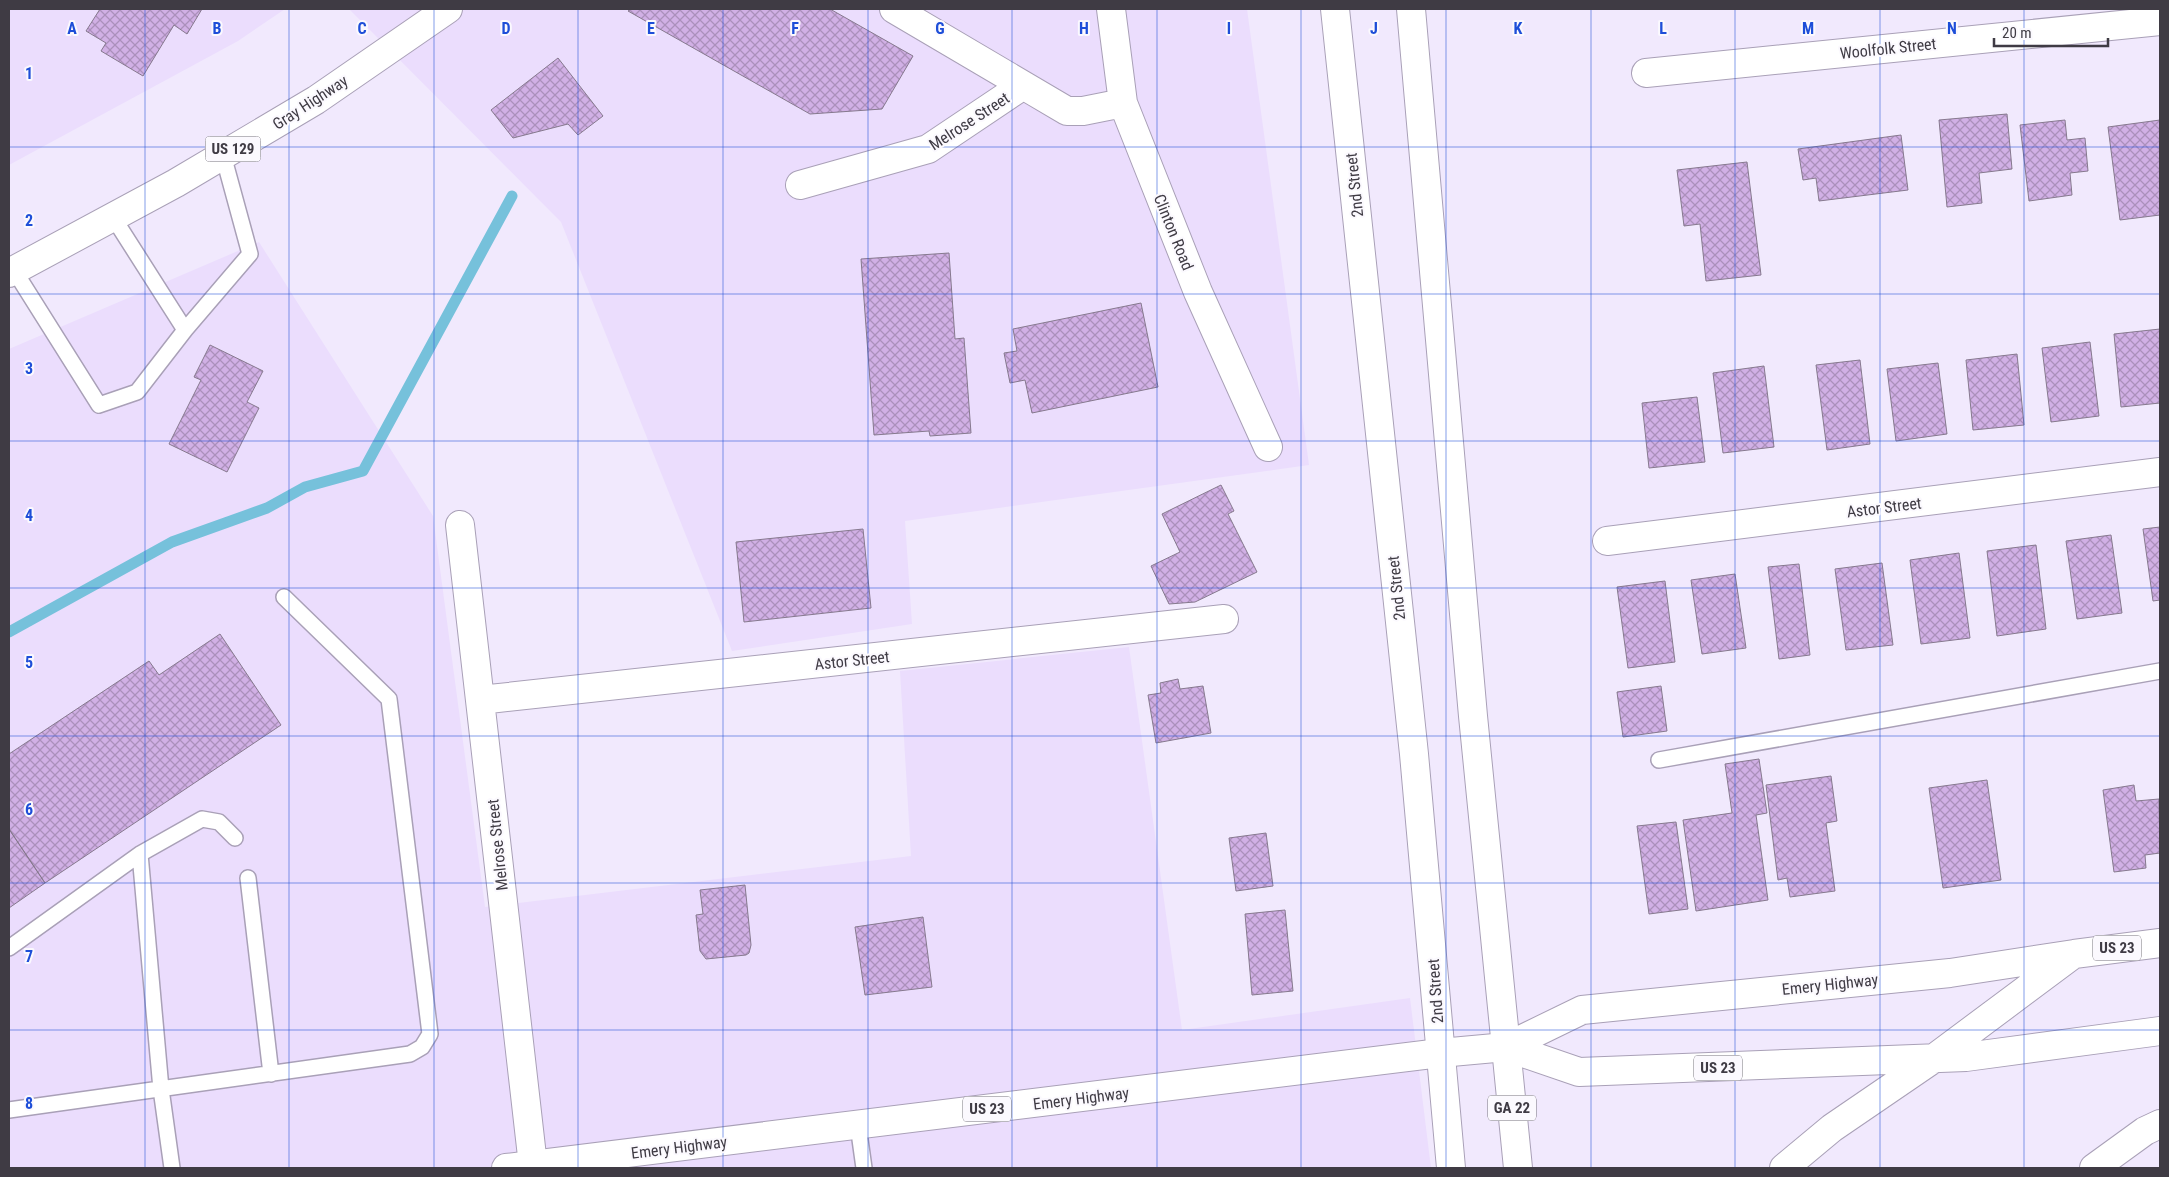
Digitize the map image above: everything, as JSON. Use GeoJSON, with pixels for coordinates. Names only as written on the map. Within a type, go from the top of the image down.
{"type":"FeatureCollection","features":[{"type":"Feature","properties":{"kind":"main road","name":"Gray Highway"},"geometry":{"type":"LineString","coordinates":[[11,271],[223,156],[316,100],[448,9]]}},
{"type":"Feature","properties":{"kind":"main road","name":"Melrose Street"},"geometry":{"type":"LineString","coordinates":[[800,185],[928,150],[1022,86],[894,9]]}},
{"type":"Feature","properties":{"kind":"main road","name":"Clinton Road"},"geometry":{"type":"LineString","coordinates":[[1111,9],[1123,103],[1198,292],[1268,447]]}},
{"type":"Feature","properties":{"kind":"main road","name":"2nd Street"},"geometry":{"type":"LineString","coordinates":[[1335,9],[1414,754],[1451,1168]]}},
{"type":"Feature","properties":{"kind":"main road"},"geometry":{"type":"LineString","coordinates":[[1411,9],[1473,716],[1506,1047]]}},
{"type":"Feature","properties":{"kind":"main road","name":"Woolfolk Street"},"geometry":{"type":"LineString","coordinates":[[1646,73],[2160,21]]}},
{"type":"Feature","properties":{"kind":"main road"},"geometry":{"type":"LineString","coordinates":[[1022,86],[1067,111],[1083,111],[1123,103]]}},
{"type":"Feature","properties":{"kind":"main road","name":"Astor Street"},"geometry":{"type":"LineString","coordinates":[[1607,541],[2160,472]]}},
{"type":"Feature","properties":{"kind":"main road","name":"Melrose Street"},"geometry":{"type":"LineString","coordinates":[[460,525],[533,1165]]}},
{"type":"Feature","properties":{"kind":"main road","name":"Astor Street"},"geometry":{"type":"LineString","coordinates":[[480,700],[1224,620]]}},
{"type":"Feature","properties":{"kind":"main road","name":"Emery Highway"},"geometry":{"type":"LineString","coordinates":[[506,1168],[1440,1053],[1506,1047],[1582,1010],[1950,973],[2160,943]]}},
{"type":"Feature","properties":{"kind":"main road"},"geometry":{"type":"LineString","coordinates":[[1784,1168],[1832,1128],[1933,1059],[2074,954]]}},
{"type":"Feature","properties":{"kind":"main road","name":"Emery Highway"},"geometry":{"type":"LineString","coordinates":[[1506,1047],[1579,1072],[1966,1057],[2160,1031]]}},
{"type":"Feature","properties":{"kind":"main road","name":"GA 22"},"geometry":{"type":"LineString","coordinates":[[1506,1047],[1518,1168]]}},
{"type":"Feature","properties":{"kind":"main road"},"geometry":{"type":"LineString","coordinates":[[2094,1168],[2145,1132],[2160,1124]]}},
{"type":"Feature","properties":{"kind":"lane"},"geometry":{"type":"LineString","coordinates":[[11,271],[99,405],[137,392],[185,330],[250,254],[223,156]]}},
{"type":"Feature","properties":{"kind":"lane"},"geometry":{"type":"LineString","coordinates":[[112,217],[185,330]]}},
{"type":"Feature","properties":{"kind":"lane"},"geometry":{"type":"LineString","coordinates":[[9,1110],[410,1054],[422,1047],[430,1034],[388,699],[284,597]]}},
{"type":"Feature","properties":{"kind":"lane"},"geometry":{"type":"LineString","coordinates":[[1659,760],[2160,671]]}},
{"type":"Feature","properties":{"kind":"lane"},"geometry":{"type":"LineString","coordinates":[[9,948],[140,854],[202,819],[219,822],[235,838]]}},
{"type":"Feature","properties":{"kind":"lane"},"geometry":{"type":"LineString","coordinates":[[140,854],[161,1089],[172,1168]]}},
{"type":"Feature","properties":{"kind":"lane"},"geometry":{"type":"LineString","coordinates":[[248,878],[271,1074]]}},
{"type":"Feature","properties":{"kind":"lane"},"geometry":{"type":"LineString","coordinates":[[858,1125],[864,1168]]}},
{"type":"Feature","properties":{"kind":"shaded area"},"geometry":{"type":"Polygon","coordinates":[[[9,9],[285,9],[238,41],[9,165],[9,9]]]}},
{"type":"Feature","properties":{"kind":"shaded area"},"geometry":{"type":"Polygon","coordinates":[[[349,9],[1247,9],[1309,465],[905,521],[912,624],[732,651],[561,222],[349,9]]]}},
{"type":"Feature","properties":{"kind":"shaded area"},"geometry":{"type":"Polygon","coordinates":[[[259,242],[433,516],[485,907],[911,856],[900,671],[1129,647],[1182,1030],[1410,998],[1431,1168],[9,1168],[9,349],[259,242]]]}},
{"type":"Feature","properties":{"kind":"building"},"geometry":{"type":"Polygon","coordinates":[[[100,9],[202,9],[187,34],[174,25],[143,76],[101,51],[106,43],[86,31],[100,9]]]}},
{"type":"Feature","properties":{"kind":"building"},"geometry":{"type":"Polygon","coordinates":[[[631,9],[830,9],[913,56],[882,109],[810,114],[628,11],[631,9]]]}},
{"type":"Feature","properties":{"kind":"building"},"geometry":{"type":"Polygon","coordinates":[[[558,58],[603,116],[578,135],[568,124],[513,138],[491,110],[558,58]]]}},
{"type":"Feature","properties":{"kind":"building"},"geometry":{"type":"Polygon","coordinates":[[[2007,114],[2012,169],[1979,173],[1982,203],[1947,207],[1939,120],[2007,114]]]}},
{"type":"Feature","properties":{"kind":"building"},"geometry":{"type":"Polygon","coordinates":[[[2065,120],[2067,140],[2085,138],[2088,171],[2070,173],[2072,195],[2029,201],[2020,125],[2065,120]]]}},
{"type":"Feature","properties":{"kind":"building"},"geometry":{"type":"Polygon","coordinates":[[[2160,120],[2160,215],[2120,220],[2108,127],[2160,120]]]}},
{"type":"Feature","properties":{"kind":"building"},"geometry":{"type":"Polygon","coordinates":[[[1901,135],[1908,190],[1819,201],[1816,178],[1803,180],[1798,149],[1901,135]]]}},
{"type":"Feature","properties":{"kind":"building"},"geometry":{"type":"Polygon","coordinates":[[[1747,162],[1761,275],[1706,281],[1700,224],[1684,226],[1677,170],[1747,162]]]}},
{"type":"Feature","properties":{"kind":"building"},"geometry":{"type":"Polygon","coordinates":[[[949,253],[955,339],[964,338],[971,433],[930,436],[929,431],[874,435],[861,259],[949,253]]]}},
{"type":"Feature","properties":{"kind":"building"},"geometry":{"type":"Polygon","coordinates":[[[1141,303],[1158,387],[1032,413],[1025,380],[1010,383],[1004,353],[1017,351],[1013,329],[1141,303]]]}},
{"type":"Feature","properties":{"kind":"building"},"geometry":{"type":"Polygon","coordinates":[[[2160,329],[2160,403],[2121,407],[2114,334],[2160,329]]]}},
{"type":"Feature","properties":{"kind":"building"},"geometry":{"type":"Polygon","coordinates":[[[2090,342],[2099,416],[2051,422],[2042,348],[2090,342]]]}},
{"type":"Feature","properties":{"kind":"building"},"geometry":{"type":"Polygon","coordinates":[[[210,345],[263,371],[247,402],[259,408],[227,472],[169,444],[201,380],[194,377],[210,345]]]}},
{"type":"Feature","properties":{"kind":"building"},"geometry":{"type":"Polygon","coordinates":[[[2017,354],[2024,425],[1973,430],[1966,360],[2017,354]]]}},
{"type":"Feature","properties":{"kind":"building"},"geometry":{"type":"Polygon","coordinates":[[[1860,360],[1870,444],[1827,450],[1816,365],[1860,360]]]}},
{"type":"Feature","properties":{"kind":"building"},"geometry":{"type":"Polygon","coordinates":[[[1938,363],[1947,434],[1896,441],[1887,369],[1938,363]]]}},
{"type":"Feature","properties":{"kind":"building"},"geometry":{"type":"Polygon","coordinates":[[[1764,366],[1774,447],[1723,453],[1713,373],[1764,366]]]}},
{"type":"Feature","properties":{"kind":"building"},"geometry":{"type":"Polygon","coordinates":[[[1697,397],[1705,462],[1649,468],[1642,403],[1697,397]]]}},
{"type":"Feature","properties":{"kind":"building"},"geometry":{"type":"Polygon","coordinates":[[[1221,485],[1234,511],[1228,514],[1257,572],[1195,602],[1169,604],[1151,566],[1180,552],[1162,514],[1221,485]]]}},
{"type":"Feature","properties":{"kind":"building"},"geometry":{"type":"Polygon","coordinates":[[[2160,527],[2160,600],[2153,601],[2143,529],[2160,527]]]}},
{"type":"Feature","properties":{"kind":"building"},"geometry":{"type":"Polygon","coordinates":[[[863,529],[871,608],[744,622],[736,542],[863,529]]]}},
{"type":"Feature","properties":{"kind":"building"},"geometry":{"type":"Polygon","coordinates":[[[2111,535],[2122,613],[2077,619],[2066,541],[2111,535]]]}},
{"type":"Feature","properties":{"kind":"building"},"geometry":{"type":"Polygon","coordinates":[[[2036,545],[2046,629],[1997,636],[1987,551],[2036,545]]]}},
{"type":"Feature","properties":{"kind":"building"},"geometry":{"type":"Polygon","coordinates":[[[1959,553],[1970,638],[1921,644],[1910,560],[1959,553]]]}},
{"type":"Feature","properties":{"kind":"building"},"geometry":{"type":"Polygon","coordinates":[[[1882,563],[1893,645],[1846,650],[1835,569],[1882,563]]]}},
{"type":"Feature","properties":{"kind":"building"},"geometry":{"type":"Polygon","coordinates":[[[1799,564],[1810,655],[1779,659],[1768,567],[1799,564]]]}},
{"type":"Feature","properties":{"kind":"building"},"geometry":{"type":"Polygon","coordinates":[[[1735,574],[1746,648],[1702,654],[1691,580],[1735,574]]]}},
{"type":"Feature","properties":{"kind":"building"},"geometry":{"type":"Polygon","coordinates":[[[1665,581],[1675,662],[1628,668],[1617,587],[1665,581]]]}},
{"type":"Feature","properties":{"kind":"building"},"geometry":{"type":"Polygon","coordinates":[[[220,634],[281,725],[45,883],[9,829],[9,754],[149,661],[159,675],[220,634]]]}},
{"type":"Feature","properties":{"kind":"building"},"geometry":{"type":"Polygon","coordinates":[[[1178,679],[1180,689],[1203,686],[1211,733],[1156,743],[1148,695],[1161,693],[1160,683],[1178,679]]]}},
{"type":"Feature","properties":{"kind":"building"},"geometry":{"type":"Polygon","coordinates":[[[1661,686],[1667,731],[1623,737],[1617,692],[1661,686]]]}},
{"type":"Feature","properties":{"kind":"building"},"geometry":{"type":"Polygon","coordinates":[[[1759,759],[1767,813],[1756,815],[1768,900],[1696,911],[1683,820],[1732,813],[1725,764],[1759,759]]]}},
{"type":"Feature","properties":{"kind":"building"},"geometry":{"type":"Polygon","coordinates":[[[1831,776],[1837,821],[1826,823],[1835,891],[1790,897],[1787,878],[1778,880],[1766,785],[1831,776]]]}},
{"type":"Feature","properties":{"kind":"building"},"geometry":{"type":"Polygon","coordinates":[[[1987,780],[2001,880],[1943,888],[1929,788],[1987,780]]]}},
{"type":"Feature","properties":{"kind":"building"},"geometry":{"type":"Polygon","coordinates":[[[2134,785],[2136,801],[2159,799],[2160,853],[2145,855],[2146,868],[2114,872],[2103,790],[2134,785]]]}},
{"type":"Feature","properties":{"kind":"building"},"geometry":{"type":"Polygon","coordinates":[[[1676,822],[1688,909],[1649,914],[1637,826],[1676,822]]]}},
{"type":"Feature","properties":{"kind":"building"},"geometry":{"type":"Polygon","coordinates":[[[9,829],[45,883],[9,908],[9,829]]]}},
{"type":"Feature","properties":{"kind":"building"},"geometry":{"type":"Polygon","coordinates":[[[1266,833],[1273,886],[1236,891],[1229,838],[1266,833]]]}},
{"type":"Feature","properties":{"kind":"building"},"geometry":{"type":"Polygon","coordinates":[[[745,885],[751,945],[749,953],[746,955],[706,959],[700,951],[696,915],[703,914],[700,890],[745,885]]]}},
{"type":"Feature","properties":{"kind":"building"},"geometry":{"type":"Polygon","coordinates":[[[1285,910],[1293,991],[1252,995],[1245,914],[1285,910]]]}},
{"type":"Feature","properties":{"kind":"building"},"geometry":{"type":"Polygon","coordinates":[[[923,917],[932,987],[865,995],[855,927],[923,917]]]}},
{"type":"Feature","properties":{"kind":"waterway"},"geometry":{"type":"LineString","coordinates":[[9,632],[172,542],[267,508],[305,487],[363,471],[512,196]]}}]}
